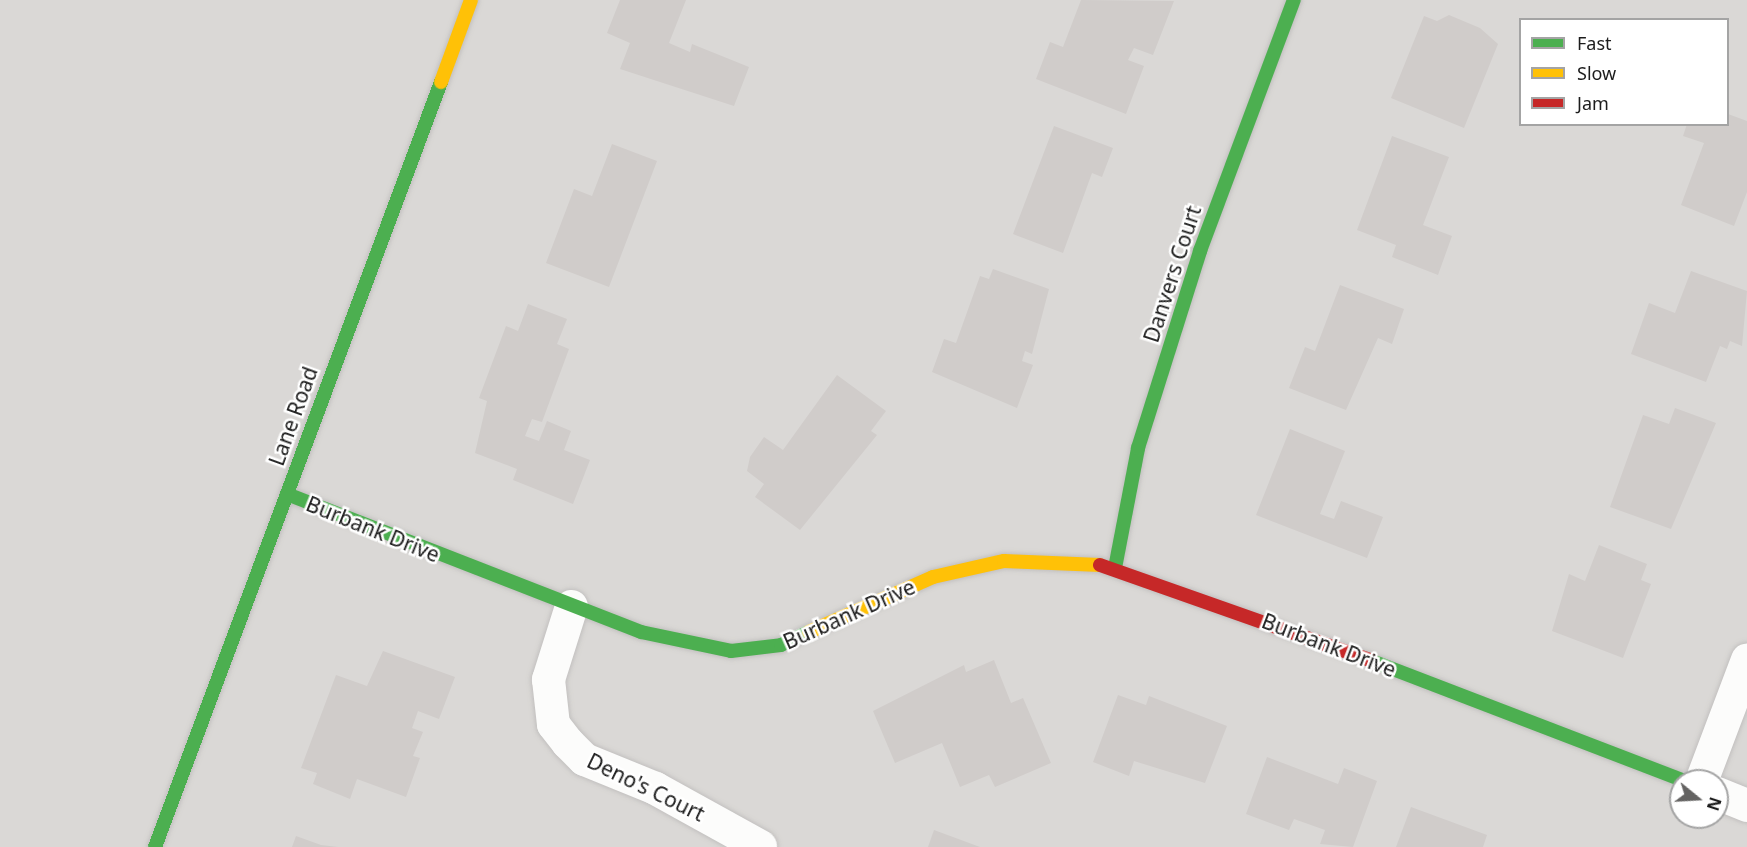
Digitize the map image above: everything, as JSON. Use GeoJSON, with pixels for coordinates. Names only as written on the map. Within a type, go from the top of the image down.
{"type":"FeatureCollection","features":[{"type":"Feature","properties":{"kind":"street","name":"Lane Road"},"geometry":{"type":"LineString","coordinates":[[155,847],[471,0]]}},
{"type":"Feature","properties":{"kind":"street","name":"Danvers Court"},"geometry":{"type":"LineString","coordinates":[[1115,568],[1138,448],[1200,251],[1294,0]]}},
{"type":"Feature","properties":{"kind":"street","name":"Burbank Drive"},"geometry":{"type":"LineString","coordinates":[[287,494],[572,606],[651,634],[731,651],[781,645],[884,596],[1004,561],[1086,561],[1115,568],[1669,775]]}},
{"type":"Feature","properties":{"kind":"street","name":"Deno's Court"},"geometry":{"type":"LineString","coordinates":[[572,606],[548,679],[554,724],[567,742],[584,759],[655,788],[760,846]]}},
{"type":"Feature","properties":{"kind":"street"},"geometry":{"type":"LineString","coordinates":[[1706,769],[1747,659]]}},
{"type":"Feature","properties":{"kind":"street"},"geometry":{"type":"LineString","coordinates":[[1729,798],[1747,805]]}},
{"type":"Feature","properties":{"kind":"shaded area"},"geometry":{"type":"Polygon","coordinates":[[[0,0],[1747,0],[1747,847],[0,847],[0,0]]]}},
{"type":"Feature","properties":{"kind":"building"},"geometry":{"type":"Polygon","coordinates":[[[620,0],[686,0],[669,43],[690,52],[692,44],[749,67],[734,106],[620,69],[630,43],[607,33],[620,0]]]}},
{"type":"Feature","properties":{"kind":"building"},"geometry":{"type":"Polygon","coordinates":[[[1081,0],[1174,1],[1153,55],[1134,48],[1128,60],[1144,66],[1126,114],[1036,79],[1050,42],[1063,47],[1081,0]]]}},
{"type":"Feature","properties":{"kind":"building"},"geometry":{"type":"Polygon","coordinates":[[[1449,15],[1480,28],[1498,44],[1464,128],[1391,98],[1424,16],[1437,21],[1449,15]]]}},
{"type":"Feature","properties":{"kind":"building"},"geometry":{"type":"Polygon","coordinates":[[[1729,114],[1747,121],[1747,192],[1734,226],[1681,205],[1704,143],[1683,136],[1686,126],[1729,126],[1729,114]]]}},
{"type":"Feature","properties":{"kind":"building"},"geometry":{"type":"Polygon","coordinates":[[[1054,126],[1113,148],[1102,177],[1092,173],[1063,253],[1013,234],[1054,126]]]}},
{"type":"Feature","properties":{"kind":"building"},"geometry":{"type":"Polygon","coordinates":[[[1392,136],[1449,157],[1423,225],[1452,236],[1438,275],[1392,257],[1396,245],[1357,230],[1392,136]]]}},
{"type":"Feature","properties":{"kind":"building"},"geometry":{"type":"Polygon","coordinates":[[[612,144],[657,161],[609,287],[546,263],[574,189],[592,196],[612,144]]]}},
{"type":"Feature","properties":{"kind":"building"},"geometry":{"type":"Polygon","coordinates":[[[993,269],[1049,289],[1032,354],[1025,351],[1022,361],[1033,365],[1017,408],[932,372],[944,339],[956,343],[980,276],[989,279],[993,269]]]}},
{"type":"Feature","properties":{"kind":"building"},"geometry":{"type":"Polygon","coordinates":[[[1691,271],[1747,291],[1742,346],[1730,341],[1727,349],[1720,346],[1706,382],[1631,354],[1649,303],[1675,313],[1691,271]]]}},
{"type":"Feature","properties":{"kind":"building"},"geometry":{"type":"Polygon","coordinates":[[[1340,285],[1404,309],[1392,344],[1378,338],[1346,410],[1289,388],[1305,347],[1315,351],[1340,285]]]}},
{"type":"Feature","properties":{"kind":"building"},"geometry":{"type":"Polygon","coordinates":[[[528,304],[567,319],[557,344],[569,349],[542,422],[532,419],[525,436],[539,441],[547,421],[571,431],[564,450],[590,460],[573,504],[513,480],[517,469],[475,453],[487,401],[479,398],[506,326],[518,331],[528,304]]]}},
{"type":"Feature","properties":{"kind":"building"},"geometry":{"type":"Polygon","coordinates":[[[837,375],[886,411],[871,431],[877,435],[800,530],[755,497],[764,484],[747,471],[750,457],[764,437],[783,450],[837,375]]]}},
{"type":"Feature","properties":{"kind":"building"},"geometry":{"type":"Polygon","coordinates":[[[1675,408],[1716,423],[1671,529],[1610,507],[1643,415],[1669,424],[1675,408]]]}},
{"type":"Feature","properties":{"kind":"building"},"geometry":{"type":"Polygon","coordinates":[[[1290,429],[1345,451],[1320,514],[1334,519],[1341,501],[1383,517],[1367,558],[1256,515],[1290,429]]]}},
{"type":"Feature","properties":{"kind":"building"},"geometry":{"type":"Polygon","coordinates":[[[1599,545],[1647,564],[1641,580],[1651,584],[1623,658],[1552,631],[1569,574],[1585,581],[1599,545]]]}},
{"type":"Feature","properties":{"kind":"building"},"geometry":{"type":"Polygon","coordinates":[[[383,651],[455,677],[439,719],[418,711],[412,728],[423,732],[413,756],[420,758],[406,797],[357,779],[350,799],[313,784],[317,773],[301,768],[336,675],[367,686],[383,651]]]}},
{"type":"Feature","properties":{"kind":"building"},"geometry":{"type":"Polygon","coordinates":[[[994,660],[1011,703],[1023,698],[1051,763],[995,787],[989,775],[960,787],[942,743],[895,763],[873,711],[964,665],[966,672],[994,660]]]}},
{"type":"Feature","properties":{"kind":"building"},"geometry":{"type":"Polygon","coordinates":[[[1118,695],[1146,705],[1149,696],[1227,726],[1205,783],[1134,761],[1129,776],[1093,762],[1118,695]]]}},
{"type":"Feature","properties":{"kind":"building"},"geometry":{"type":"Polygon","coordinates":[[[1267,757],[1338,784],[1344,768],[1377,781],[1353,847],[1320,844],[1325,830],[1294,819],[1289,830],[1246,814],[1267,757]]]}},
{"type":"Feature","properties":{"kind":"building"},"geometry":{"type":"Polygon","coordinates":[[[1411,807],[1487,835],[1483,847],[1396,847],[1411,807]]]}},
{"type":"Feature","properties":{"kind":"building"},"geometry":{"type":"Polygon","coordinates":[[[934,830],[980,847],[928,847],[934,830]]]}},
{"type":"Feature","properties":{"kind":"building"},"geometry":{"type":"Polygon","coordinates":[[[296,836],[321,845],[338,847],[292,847],[296,836]]]}},
{"type":"Feature","properties":{"kind":"traffic: fast"},"geometry":{"type":"LineString","coordinates":[[1115,568],[1138,448],[1200,251],[1294,0]]}},
{"type":"Feature","properties":{"kind":"traffic: fast"},"geometry":{"type":"LineString","coordinates":[[155,847],[441,82]]}},
{"type":"Feature","properties":{"kind":"traffic: fast"},"geometry":{"type":"LineString","coordinates":[[287,494],[641,632],[731,651],[781,645],[809,632]]}},
{"type":"Feature","properties":{"kind":"traffic: fast"},"geometry":{"type":"LineString","coordinates":[[1372,661],[1669,775]]}},
{"type":"Feature","properties":{"kind":"traffic: slow"},"geometry":{"type":"LineString","coordinates":[[441,82],[471,0]]}},
{"type":"Feature","properties":{"kind":"traffic: slow"},"geometry":{"type":"LineString","coordinates":[[809,632],[933,577],[1004,561],[1100,565]]}},
{"type":"Feature","properties":{"kind":"traffic: jam"},"geometry":{"type":"LineString","coordinates":[[1100,565],[1372,661]]}}]}
